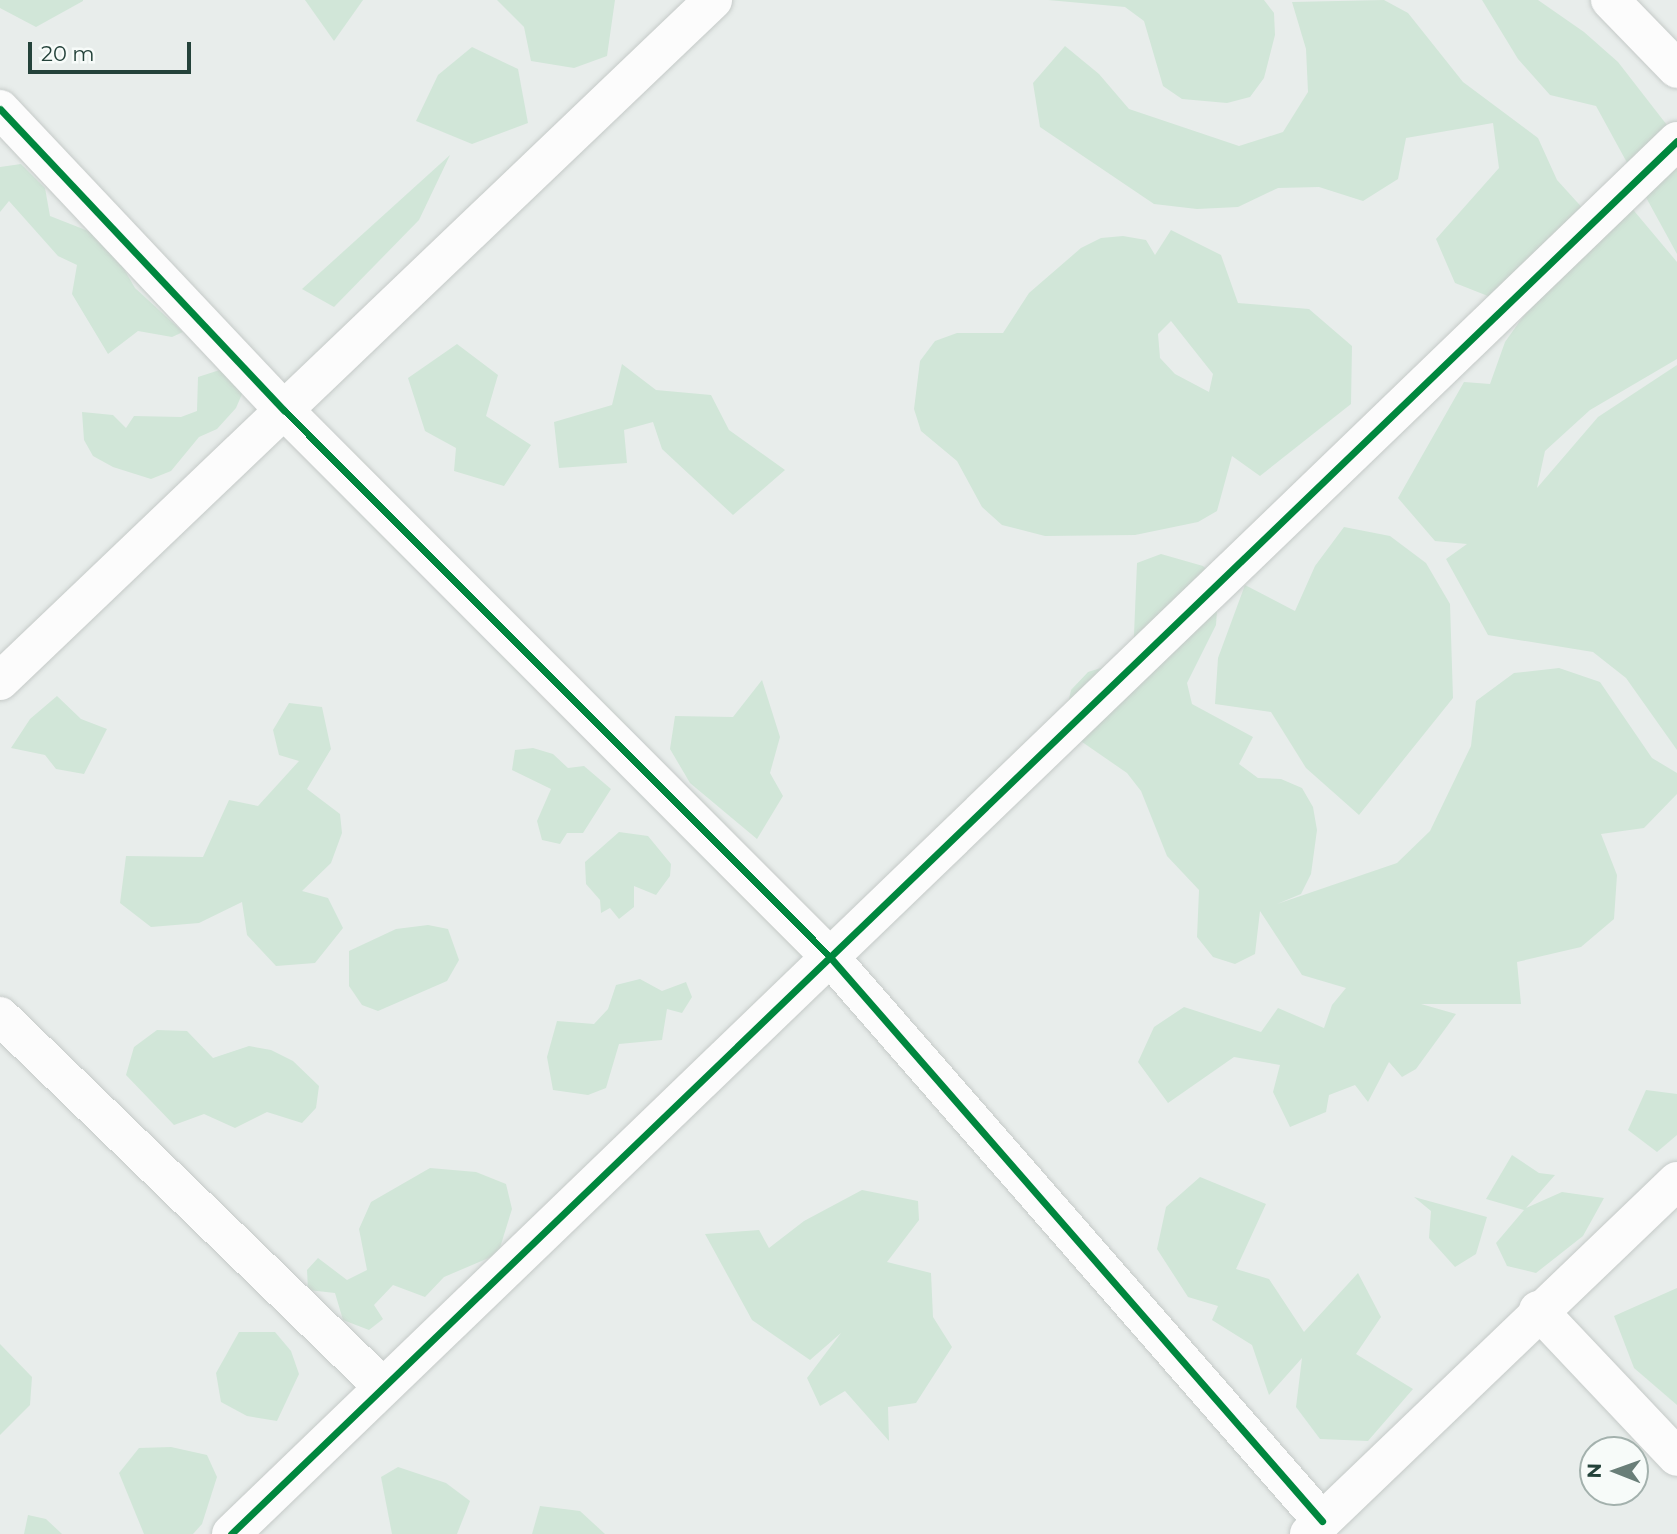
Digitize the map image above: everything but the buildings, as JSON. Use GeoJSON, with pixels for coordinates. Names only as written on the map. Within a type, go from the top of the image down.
{"type":"FeatureCollection","features":[{"type":"Feature","properties":{"kind":"street"},"geometry":{"type":"LineString","coordinates":[[0,681],[713,0]]}},
{"type":"Feature","properties":{"kind":"street"},"geometry":{"type":"LineString","coordinates":[[1610,0],[1677,69]]}},
{"type":"Feature","properties":{"kind":"street"},"geometry":{"type":"LineString","coordinates":[[0,109],[284,410],[829,956],[1315,1528],[1538,1310],[1677,1181]]}},
{"type":"Feature","properties":{"kind":"street"},"geometry":{"type":"LineString","coordinates":[[231,1534],[1677,141]]}},
{"type":"Feature","properties":{"kind":"street"},"geometry":{"type":"LineString","coordinates":[[0,1016],[383,1387]]}},
{"type":"Feature","properties":{"kind":"street"},"geometry":{"type":"LineString","coordinates":[[1538,1310],[1677,1457]]}},
{"type":"Feature","properties":{"kind":"green space"},"geometry":{"type":"Polygon","coordinates":[[[0,0],[83,1],[36,27],[0,8],[0,0]]]}},
{"type":"Feature","properties":{"kind":"green space"},"geometry":{"type":"Polygon","coordinates":[[[305,0],[363,0],[334,41],[305,0]]]}},
{"type":"Feature","properties":{"kind":"green space"},"geometry":{"type":"Polygon","coordinates":[[[497,0],[615,0],[607,56],[574,68],[531,61],[524,27],[497,0]]]}},
{"type":"Feature","properties":{"kind":"green space"},"geometry":{"type":"Polygon","coordinates":[[[1048,0],[1264,0],[1274,13],[1275,35],[1264,78],[1250,97],[1227,103],[1182,99],[1163,86],[1144,21],[1125,7],[1048,0]]]}},
{"type":"Feature","properties":{"kind":"green space"},"geometry":{"type":"Polygon","coordinates":[[[1384,0],[1408,13],[1463,82],[1538,138],[1557,180],[1587,213],[1630,206],[1677,262],[1677,359],[1590,410],[1545,451],[1537,488],[1598,417],[1677,365],[1677,750],[1626,678],[1593,652],[1488,635],[1446,559],[1467,544],[1435,541],[1398,498],[1464,382],[1490,384],[1505,342],[1542,290],[1498,300],[1455,283],[1436,239],[1499,168],[1493,123],[1406,138],[1398,179],[1363,201],[1319,187],[1278,188],[1238,207],[1197,209],[1154,204],[1040,127],[1033,83],[1065,46],[1099,74],[1129,109],[1239,146],[1283,132],[1308,92],[1306,49],[1292,2],[1384,0]]]}},
{"type":"Feature","properties":{"kind":"green space"},"geometry":{"type":"Polygon","coordinates":[[[1482,0],[1538,0],[1584,32],[1618,62],[1677,138],[1677,254],[1596,106],[1550,95],[1518,59],[1482,0]]]}},
{"type":"Feature","properties":{"kind":"green space"},"geometry":{"type":"Polygon","coordinates":[[[472,47],[518,69],[528,123],[472,144],[416,121],[438,75],[472,47]]]}},
{"type":"Feature","properties":{"kind":"green space"},"geometry":{"type":"Polygon","coordinates":[[[450,155],[419,220],[334,307],[302,289],[450,155]]]}},
{"type":"Feature","properties":{"kind":"green space"},"geometry":{"type":"Polygon","coordinates":[[[21,164],[45,188],[50,216],[106,238],[135,288],[183,332],[172,337],[138,331],[108,354],[72,294],[77,265],[58,256],[9,201],[0,212],[0,167],[21,164]]]}},
{"type":"Feature","properties":{"kind":"green space"},"geometry":{"type":"Polygon","coordinates":[[[1171,230],[1221,255],[1238,303],[1309,309],[1352,346],[1351,404],[1260,476],[1232,456],[1217,511],[1198,522],[1135,535],[1045,536],[1002,525],[982,507],[957,461],[921,431],[914,409],[920,361],[935,341],[957,333],[1003,333],[1029,293],[1081,248],[1101,238],[1123,236],[1146,240],[1155,255],[1171,230]],[[1171,321],[1158,334],[1160,358],[1175,374],[1209,392],[1213,374],[1171,321]]]}},
{"type":"Feature","properties":{"kind":"green space"},"geometry":{"type":"Polygon","coordinates":[[[457,344],[498,375],[486,416],[531,445],[504,486],[454,471],[456,448],[425,431],[408,378],[457,344]]]}},
{"type":"Feature","properties":{"kind":"green space"},"geometry":{"type":"Polygon","coordinates":[[[622,364],[656,390],[711,395],[729,430],[785,470],[733,515],[662,449],[653,422],[624,430],[627,463],[559,468],[554,422],[612,405],[622,364]]]}},
{"type":"Feature","properties":{"kind":"green space"},"geometry":{"type":"Polygon","coordinates":[[[229,367],[245,387],[236,408],[217,429],[199,437],[171,471],[151,479],[113,467],[93,456],[84,440],[82,412],[113,415],[126,428],[134,416],[181,417],[197,411],[198,377],[229,367]]]}},
{"type":"Feature","properties":{"kind":"green space"},"geometry":{"type":"Polygon","coordinates":[[[1344,527],[1390,536],[1426,563],[1450,604],[1453,698],[1359,815],[1306,768],[1271,712],[1215,704],[1218,658],[1245,585],[1295,611],[1315,566],[1344,527]]]}},
{"type":"Feature","properties":{"kind":"green space"},"geometry":{"type":"Polygon","coordinates":[[[1161,554],[1203,566],[1219,582],[1216,625],[1187,683],[1192,704],[1253,737],[1239,764],[1258,778],[1281,779],[1302,788],[1313,807],[1317,830],[1311,874],[1301,894],[1277,904],[1397,863],[1430,831],[1471,746],[1476,701],[1514,673],[1559,668],[1600,682],[1652,758],[1677,773],[1677,794],[1644,828],[1601,834],[1617,875],[1614,919],[1581,947],[1517,962],[1521,1004],[1421,1004],[1456,1014],[1416,1069],[1402,1077],[1389,1062],[1368,1102],[1355,1085],[1329,1095],[1326,1112],[1290,1127],[1273,1092],[1280,1065],[1234,1057],[1168,1103],[1138,1062],[1154,1027],[1184,1007],[1261,1032],[1278,1008],[1324,1028],[1332,1005],[1346,988],[1302,975],[1260,911],[1255,954],[1235,964],[1213,957],[1197,937],[1199,890],[1167,856],[1141,791],[1127,773],[1072,735],[1066,712],[1071,690],[1088,672],[1133,658],[1137,563],[1161,554]]]}},
{"type":"Feature","properties":{"kind":"green space"},"geometry":{"type":"Polygon","coordinates":[[[762,680],[780,737],[770,773],[783,796],[757,839],[690,783],[670,749],[675,716],[733,717],[762,680]]]}},
{"type":"Feature","properties":{"kind":"green space"},"geometry":{"type":"Polygon","coordinates":[[[57,696],[81,719],[107,729],[84,774],[56,769],[45,755],[11,748],[30,719],[57,696]]]}},
{"type":"Feature","properties":{"kind":"green space"},"geometry":{"type":"Polygon","coordinates":[[[289,703],[322,707],[331,749],[307,789],[340,814],[342,833],[331,863],[302,891],[328,898],[343,928],[315,963],[276,966],[247,935],[242,902],[199,923],[151,927],[120,903],[126,856],[203,857],[229,800],[258,806],[299,761],[279,755],[273,730],[289,703]]]}},
{"type":"Feature","properties":{"kind":"green space"},"geometry":{"type":"Polygon","coordinates":[[[533,748],[553,754],[568,768],[584,766],[611,789],[583,833],[567,833],[560,844],[542,840],[537,821],[551,789],[512,770],[515,750],[533,748]]]}},
{"type":"Feature","properties":{"kind":"green space"},"geometry":{"type":"Polygon","coordinates":[[[619,832],[648,836],[671,864],[670,876],[656,895],[634,886],[634,907],[619,919],[610,908],[601,913],[600,900],[586,884],[585,862],[619,832]]]}},
{"type":"Feature","properties":{"kind":"green space"},"geometry":{"type":"Polygon","coordinates":[[[428,925],[448,929],[459,960],[447,981],[378,1011],[362,1005],[349,986],[349,951],[396,929],[428,925]]]}},
{"type":"Feature","properties":{"kind":"green space"},"geometry":{"type":"Polygon","coordinates":[[[640,979],[662,991],[686,982],[692,997],[682,1013],[667,1009],[662,1040],[619,1044],[606,1088],[588,1095],[553,1090],[547,1057],[557,1021],[594,1024],[608,1009],[616,985],[640,979]]]}},
{"type":"Feature","properties":{"kind":"green space"},"geometry":{"type":"Polygon","coordinates":[[[157,1030],[187,1031],[213,1058],[249,1046],[271,1050],[293,1061],[319,1086],[316,1108],[302,1123],[267,1112],[235,1128],[204,1114],[174,1125],[126,1075],[134,1047],[157,1030]]]}},
{"type":"Feature","properties":{"kind":"green space"},"geometry":{"type":"Polygon","coordinates":[[[1646,1090],[1677,1094],[1677,1135],[1657,1152],[1628,1130],[1646,1090]]]}},
{"type":"Feature","properties":{"kind":"green space"},"geometry":{"type":"Polygon","coordinates":[[[1512,1155],[1539,1173],[1555,1175],[1526,1208],[1562,1192],[1604,1198],[1583,1236],[1536,1273],[1507,1266],[1496,1243],[1524,1210],[1486,1199],[1512,1155]]]}},
{"type":"Feature","properties":{"kind":"green space"},"geometry":{"type":"Polygon","coordinates":[[[430,1168],[476,1172],[506,1184],[512,1209],[498,1254],[444,1277],[425,1297],[393,1285],[374,1305],[383,1319],[369,1330],[343,1320],[335,1293],[308,1290],[307,1270],[318,1258],[347,1280],[367,1270],[359,1229],[371,1202],[430,1168]]]}},
{"type":"Feature","properties":{"kind":"green space"},"geometry":{"type":"Polygon","coordinates":[[[1200,1177],[1266,1204],[1236,1269],[1269,1279],[1304,1332],[1358,1273],[1381,1317],[1356,1354],[1413,1389],[1368,1441],[1320,1439],[1296,1407],[1302,1358],[1269,1395],[1252,1345],[1212,1320],[1218,1306],[1188,1297],[1157,1249],[1166,1207],[1200,1177]]]}},
{"type":"Feature","properties":{"kind":"green space"},"geometry":{"type":"Polygon","coordinates":[[[862,1190],[918,1201],[919,1220],[887,1262],[931,1273],[933,1317],[952,1347],[916,1403],[888,1407],[889,1441],[845,1391],[820,1406],[807,1378],[841,1333],[810,1360],[752,1320],[705,1234],[759,1230],[769,1248],[804,1221],[862,1190]]]}},
{"type":"Feature","properties":{"kind":"green space"},"geometry":{"type":"Polygon","coordinates":[[[1414,1197],[1487,1217],[1476,1254],[1455,1267],[1429,1238],[1431,1211],[1414,1197]]]}},
{"type":"Feature","properties":{"kind":"green space"},"geometry":{"type":"Polygon","coordinates":[[[1677,1288],[1677,1405],[1634,1368],[1614,1316],[1677,1288]]]}},
{"type":"Feature","properties":{"kind":"green space"},"geometry":{"type":"Polygon","coordinates":[[[239,1332],[275,1332],[291,1351],[299,1374],[277,1421],[247,1416],[221,1402],[216,1373],[239,1332]]]}},
{"type":"Feature","properties":{"kind":"green space"},"geometry":{"type":"Polygon","coordinates":[[[0,1344],[32,1377],[30,1405],[0,1435],[0,1344]]]}},
{"type":"Feature","properties":{"kind":"green space"},"geometry":{"type":"Polygon","coordinates":[[[171,1447],[207,1455],[217,1477],[202,1524],[193,1534],[144,1534],[119,1473],[139,1448],[171,1447]]]}},
{"type":"Feature","properties":{"kind":"green space"},"geometry":{"type":"Polygon","coordinates":[[[398,1467],[446,1483],[470,1501],[457,1534],[392,1534],[381,1477],[398,1467]]]}},
{"type":"Feature","properties":{"kind":"green space"},"geometry":{"type":"Polygon","coordinates":[[[540,1506],[580,1511],[605,1534],[532,1534],[540,1506]]]}},
{"type":"Feature","properties":{"kind":"green space"},"geometry":{"type":"Polygon","coordinates":[[[28,1515],[46,1519],[62,1534],[24,1534],[28,1515]]]}},
{"type":"Feature","properties":{"kind":"cycle path"},"geometry":{"type":"LineString","coordinates":[[0,109],[284,410],[829,956],[1322,1521]]}},
{"type":"Feature","properties":{"kind":"cycle path"},"geometry":{"type":"LineString","coordinates":[[231,1534],[1677,141]]}}]}
